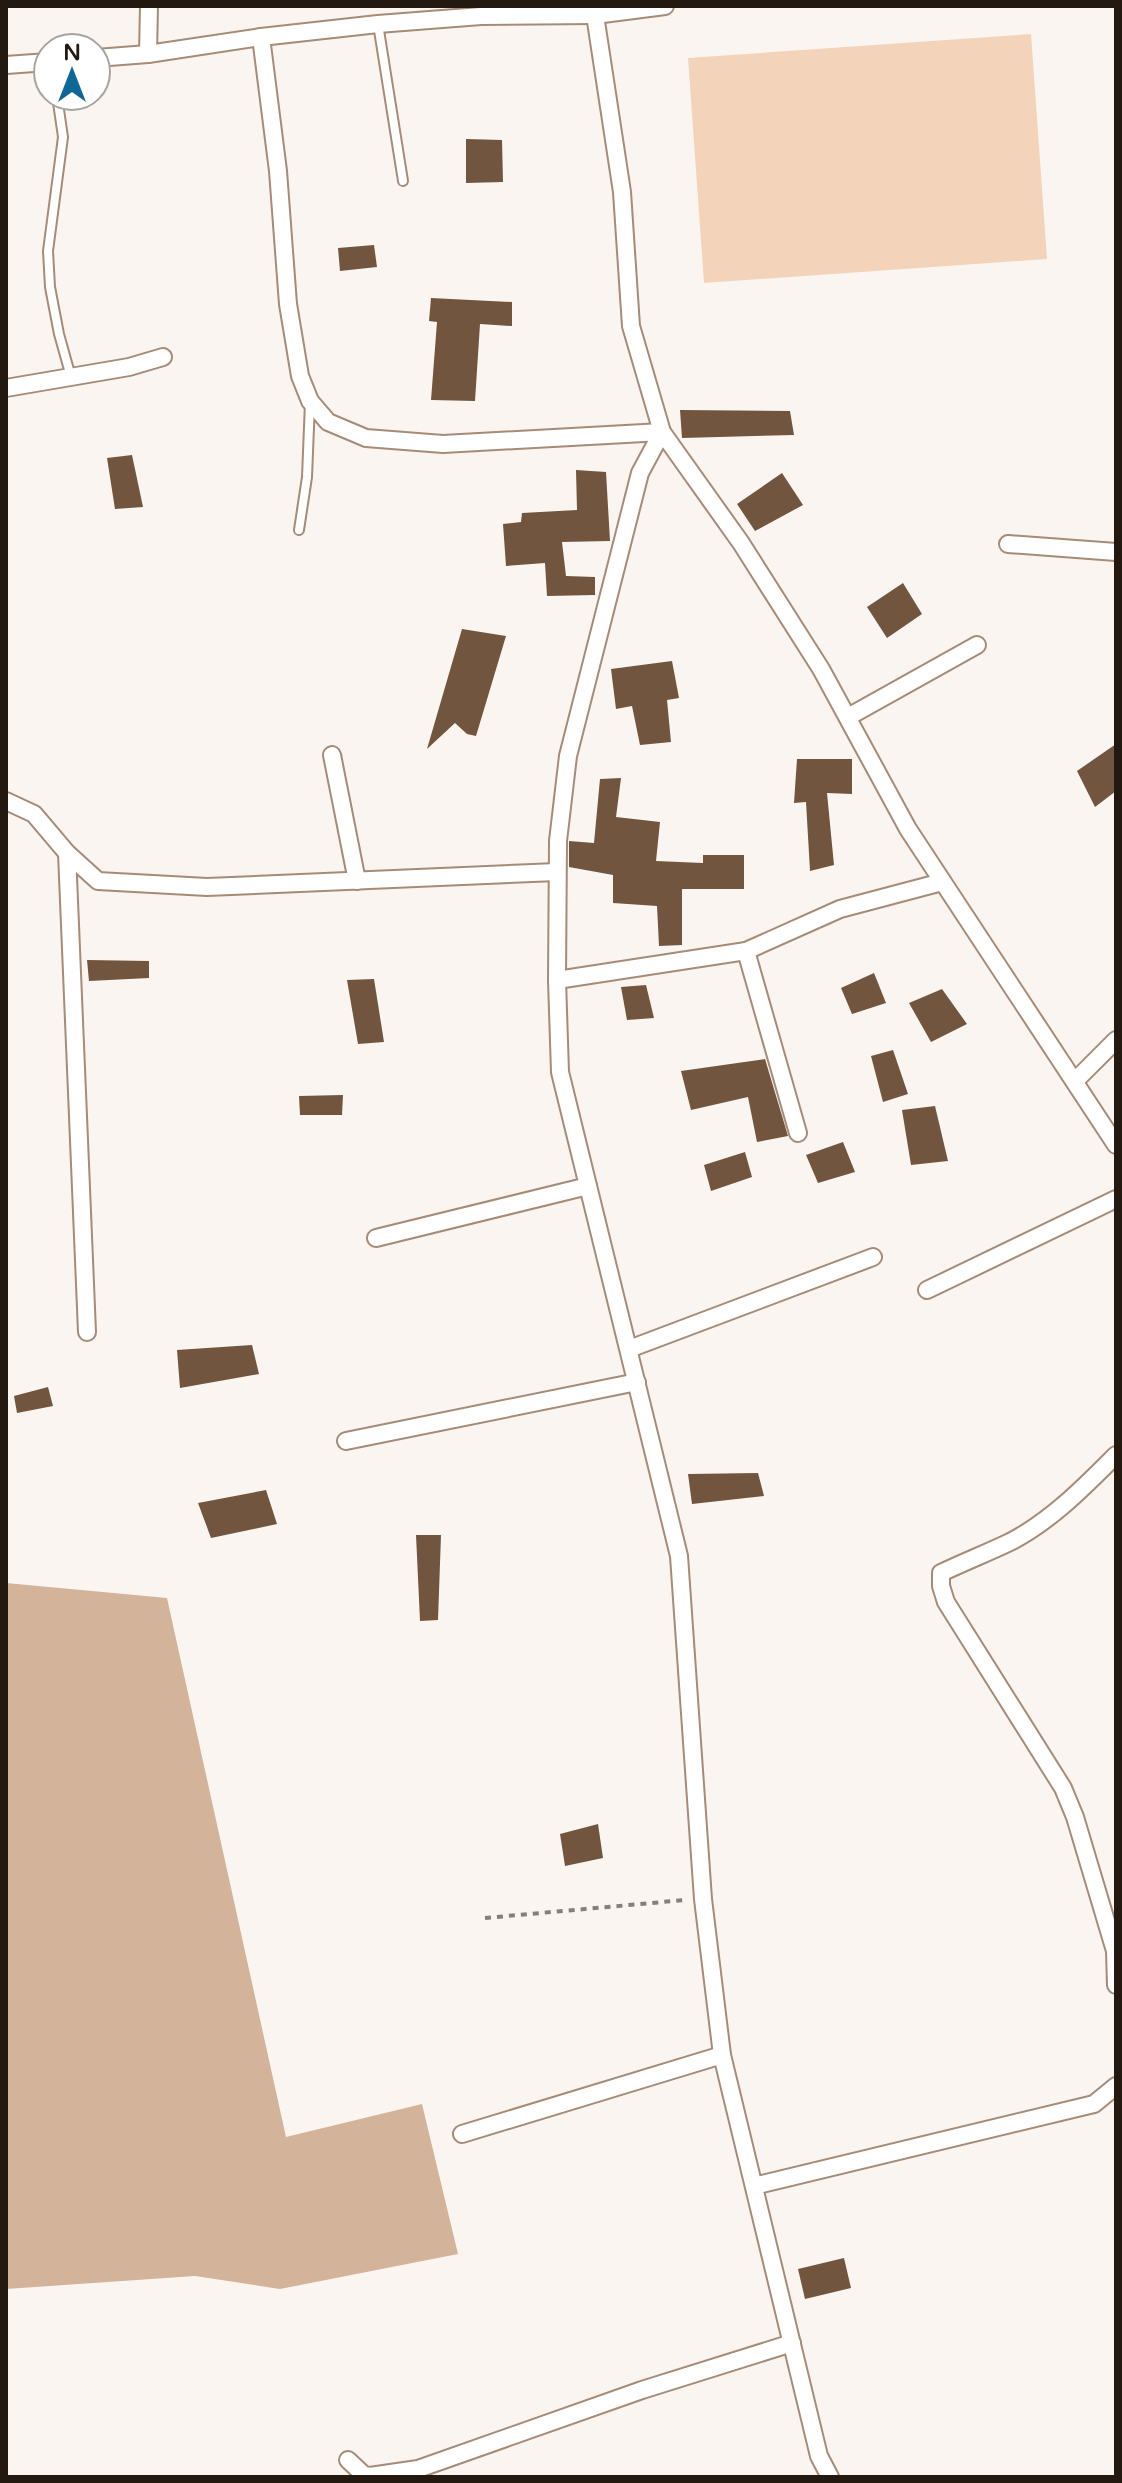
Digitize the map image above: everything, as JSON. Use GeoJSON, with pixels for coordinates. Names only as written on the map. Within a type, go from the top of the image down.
{"type":"FeatureCollection","features":[{"type":"Feature","properties":{"kind":"street"},"geometry":{"type":"LineString","coordinates":[[148,54],[149,6]]}},
{"type":"Feature","properties":{"kind":"street"},"geometry":{"type":"LineString","coordinates":[[112,57],[480,11],[595,15],[665,6]]}},
{"type":"Feature","properties":{"kind":"street"},"geometry":{"type":"LineString","coordinates":[[595,15],[622,192],[631,326],[662,432],[749,555],[821,669],[908,829],[1116,1145]]}},
{"type":"Feature","properties":{"kind":"street"},"geometry":{"type":"LineString","coordinates":[[261,37],[278,171],[288,304],[300,376],[310,401],[328,422],[366,438],[443,444],[662,432]]}},
{"type":"Feature","properties":{"kind":"street"},"geometry":{"type":"LineString","coordinates":[[6,65],[32,63]]}},
{"type":"Feature","properties":{"kind":"street"},"geometry":{"type":"LineString","coordinates":[[6,388],[129,367],[163,357]]}},
{"type":"Feature","properties":{"kind":"street"},"geometry":{"type":"LineString","coordinates":[[662,432],[640,473],[568,756],[557,872],[560,1072],[679,1556],[703,1899],[722,2055],[819,2456],[830,2477]]}},
{"type":"Feature","properties":{"kind":"street"},"geometry":{"type":"LineString","coordinates":[[1008,544],[1116,552]]}},
{"type":"Feature","properties":{"kind":"street"},"geometry":{"type":"LineString","coordinates":[[848,717],[977,645]]}},
{"type":"Feature","properties":{"kind":"street"},"geometry":{"type":"LineString","coordinates":[[332,755],[357,881]]}},
{"type":"Feature","properties":{"kind":"street"},"geometry":{"type":"LineString","coordinates":[[6,801],[34,814],[67,853],[98,881],[207,887],[557,872]]}},
{"type":"Feature","properties":{"kind":"street"},"geometry":{"type":"LineString","coordinates":[[67,853],[87,1332]]}},
{"type":"Feature","properties":{"kind":"street"},"geometry":{"type":"LineString","coordinates":[[557,980],[746,951],[840,909],[942,882]]}},
{"type":"Feature","properties":{"kind":"street"},"geometry":{"type":"LineString","coordinates":[[746,951],[798,1133]]}},
{"type":"Feature","properties":{"kind":"street"},"geometry":{"type":"LineString","coordinates":[[1075,1081],[1116,1040]]}},
{"type":"Feature","properties":{"kind":"street"},"geometry":{"type":"LineString","coordinates":[[376,1238],[588,1186]]}},
{"type":"Feature","properties":{"kind":"street"},"geometry":{"type":"LineString","coordinates":[[927,1290],[1116,1199]]}},
{"type":"Feature","properties":{"kind":"street"},"geometry":{"type":"LineString","coordinates":[[629,1349],[873,1257]]}},
{"type":"Feature","properties":{"kind":"street"},"geometry":{"type":"LineString","coordinates":[[346,1441],[637,1382]]}},
{"type":"Feature","properties":{"kind":"street"},"geometry":{"type":"LineString","coordinates":[[1116,1455],[1074,1497],[1038,1524],[1012,1541],[941,1573],[941,1586],[946,1602],[1063,1788],[1075,1817],[1115,1951],[1116,1985]]}},
{"type":"Feature","properties":{"kind":"street"},"geometry":{"type":"LineString","coordinates":[[462,2134],[722,2055]]}},
{"type":"Feature","properties":{"kind":"street"},"geometry":{"type":"LineString","coordinates":[[754,2186],[1094,2104],[1116,2086]]}},
{"type":"Feature","properties":{"kind":"street"},"geometry":{"type":"LineString","coordinates":[[348,2460],[364,2475],[370,2476],[418,2469],[642,2390],[792,2343]]}},
{"type":"Feature","properties":{"kind":"lane"},"geometry":{"type":"LineString","coordinates":[[378,24],[403,181]]}},
{"type":"Feature","properties":{"kind":"lane"},"geometry":{"type":"LineString","coordinates":[[59,112],[63,137],[50,236],[49,268],[54,312],[71,377]]}},
{"type":"Feature","properties":{"kind":"lane"},"geometry":{"type":"LineString","coordinates":[[299,530],[307,477],[310,401]]}},
{"type":"Feature","properties":{"kind":"path"},"geometry":{"type":"LineString","coordinates":[[485,1918],[703,1899]]}},
{"type":"Feature","properties":{"kind":"shaded area"},"geometry":{"type":"Polygon","coordinates":[[[1031,34],[1047,259],[704,283],[688,58],[1031,34]]]}},
{"type":"Feature","properties":{"kind":"shaded area"},"geometry":{"type":"Polygon","coordinates":[[[6,1583],[167,1598],[286,2137],[422,2104],[458,2254],[280,2289],[195,2276],[6,2289],[6,1583]]]}},
{"type":"Feature","properties":{"kind":"building"},"geometry":{"type":"Polygon","coordinates":[[[466,139],[502,140],[503,182],[466,183],[466,139]]]}},
{"type":"Feature","properties":{"kind":"building"},"geometry":{"type":"Polygon","coordinates":[[[374,245],[377,267],[340,271],[338,248],[374,245]]]}},
{"type":"Feature","properties":{"kind":"building"},"geometry":{"type":"Polygon","coordinates":[[[431,298],[512,302],[512,326],[480,324],[475,401],[431,400],[437,322],[429,321],[431,298]]]}},
{"type":"Feature","properties":{"kind":"building"},"geometry":{"type":"Polygon","coordinates":[[[680,410],[790,411],[794,435],[682,438],[680,410]]]}},
{"type":"Feature","properties":{"kind":"building"},"geometry":{"type":"Polygon","coordinates":[[[132,455],[143,507],[115,509],[107,458],[132,455]]]}},
{"type":"Feature","properties":{"kind":"building"},"geometry":{"type":"Polygon","coordinates":[[[576,470],[606,472],[610,541],[562,542],[566,576],[595,577],[595,595],[547,596],[545,563],[506,566],[503,524],[521,522],[522,513],[577,510],[576,470]]]}},
{"type":"Feature","properties":{"kind":"building"},"geometry":{"type":"Polygon","coordinates":[[[782,473],[803,505],[755,531],[737,504],[782,473]]]}},
{"type":"Feature","properties":{"kind":"building"},"geometry":{"type":"Polygon","coordinates":[[[903,583],[922,614],[887,638],[867,607],[903,583]]]}},
{"type":"Feature","properties":{"kind":"building"},"geometry":{"type":"Polygon","coordinates":[[[462,629],[506,636],[476,736],[467,734],[455,723],[427,749],[462,629]]]}},
{"type":"Feature","properties":{"kind":"building"},"geometry":{"type":"Polygon","coordinates":[[[672,661],[679,698],[667,700],[671,742],[640,745],[632,706],[616,709],[611,669],[672,661]]]}},
{"type":"Feature","properties":{"kind":"building"},"geometry":{"type":"Polygon","coordinates":[[[1116,744],[1116,791],[1095,807],[1077,771],[1116,744]]]}},
{"type":"Feature","properties":{"kind":"building"},"geometry":{"type":"Polygon","coordinates":[[[797,759],[852,759],[852,794],[827,793],[834,865],[810,871],[806,802],[794,803],[797,759]]]}},
{"type":"Feature","properties":{"kind":"building"},"geometry":{"type":"Polygon","coordinates":[[[621,778],[616,817],[660,822],[656,861],[703,863],[703,855],[744,855],[744,889],[682,889],[682,945],[659,946],[657,906],[613,903],[613,875],[569,867],[569,841],[594,843],[600,779],[621,778]]]}},
{"type":"Feature","properties":{"kind":"building"},"geometry":{"type":"Polygon","coordinates":[[[87,960],[149,961],[149,978],[89,981],[87,960]]]}},
{"type":"Feature","properties":{"kind":"building"},"geometry":{"type":"Polygon","coordinates":[[[874,973],[886,1003],[852,1014],[841,988],[874,973]]]}},
{"type":"Feature","properties":{"kind":"building"},"geometry":{"type":"Polygon","coordinates":[[[374,979],[384,1042],[358,1044],[347,980],[374,979]]]}},
{"type":"Feature","properties":{"kind":"building"},"geometry":{"type":"Polygon","coordinates":[[[646,985],[654,1018],[627,1020],[621,987],[646,985]]]}},
{"type":"Feature","properties":{"kind":"building"},"geometry":{"type":"Polygon","coordinates":[[[942,989],[967,1024],[931,1042],[909,1003],[942,989]]]}},
{"type":"Feature","properties":{"kind":"building"},"geometry":{"type":"Polygon","coordinates":[[[893,1050],[908,1094],[883,1102],[871,1056],[893,1050]]]}},
{"type":"Feature","properties":{"kind":"building"},"geometry":{"type":"Polygon","coordinates":[[[765,1059],[788,1136],[757,1142],[748,1097],[691,1110],[681,1071],[765,1059]]]}},
{"type":"Feature","properties":{"kind":"building"},"geometry":{"type":"Polygon","coordinates":[[[343,1095],[342,1115],[300,1115],[299,1096],[343,1095]]]}},
{"type":"Feature","properties":{"kind":"building"},"geometry":{"type":"Polygon","coordinates":[[[935,1106],[948,1161],[911,1165],[902,1110],[935,1106]]]}},
{"type":"Feature","properties":{"kind":"building"},"geometry":{"type":"Polygon","coordinates":[[[843,1142],[855,1172],[818,1183],[806,1155],[843,1142]]]}},
{"type":"Feature","properties":{"kind":"building"},"geometry":{"type":"Polygon","coordinates":[[[745,1152],[752,1177],[711,1191],[704,1165],[745,1152]]]}},
{"type":"Feature","properties":{"kind":"building"},"geometry":{"type":"Polygon","coordinates":[[[252,1345],[259,1374],[180,1388],[177,1350],[252,1345]]]}},
{"type":"Feature","properties":{"kind":"building"},"geometry":{"type":"Polygon","coordinates":[[[48,1387],[53,1406],[17,1413],[14,1396],[48,1387]]]}},
{"type":"Feature","properties":{"kind":"building"},"geometry":{"type":"Polygon","coordinates":[[[758,1473],[764,1496],[692,1504],[688,1474],[758,1473]]]}},
{"type":"Feature","properties":{"kind":"building"},"geometry":{"type":"Polygon","coordinates":[[[266,1490],[277,1524],[211,1538],[198,1503],[266,1490]]]}},
{"type":"Feature","properties":{"kind":"building"},"geometry":{"type":"Polygon","coordinates":[[[416,1535],[441,1535],[438,1620],[420,1621],[416,1535]]]}},
{"type":"Feature","properties":{"kind":"building"},"geometry":{"type":"Polygon","coordinates":[[[598,1824],[603,1858],[565,1866],[560,1834],[598,1824]]]}},
{"type":"Feature","properties":{"kind":"building"},"geometry":{"type":"Polygon","coordinates":[[[844,2258],[851,2288],[805,2299],[798,2269],[844,2258]]]}}]}
